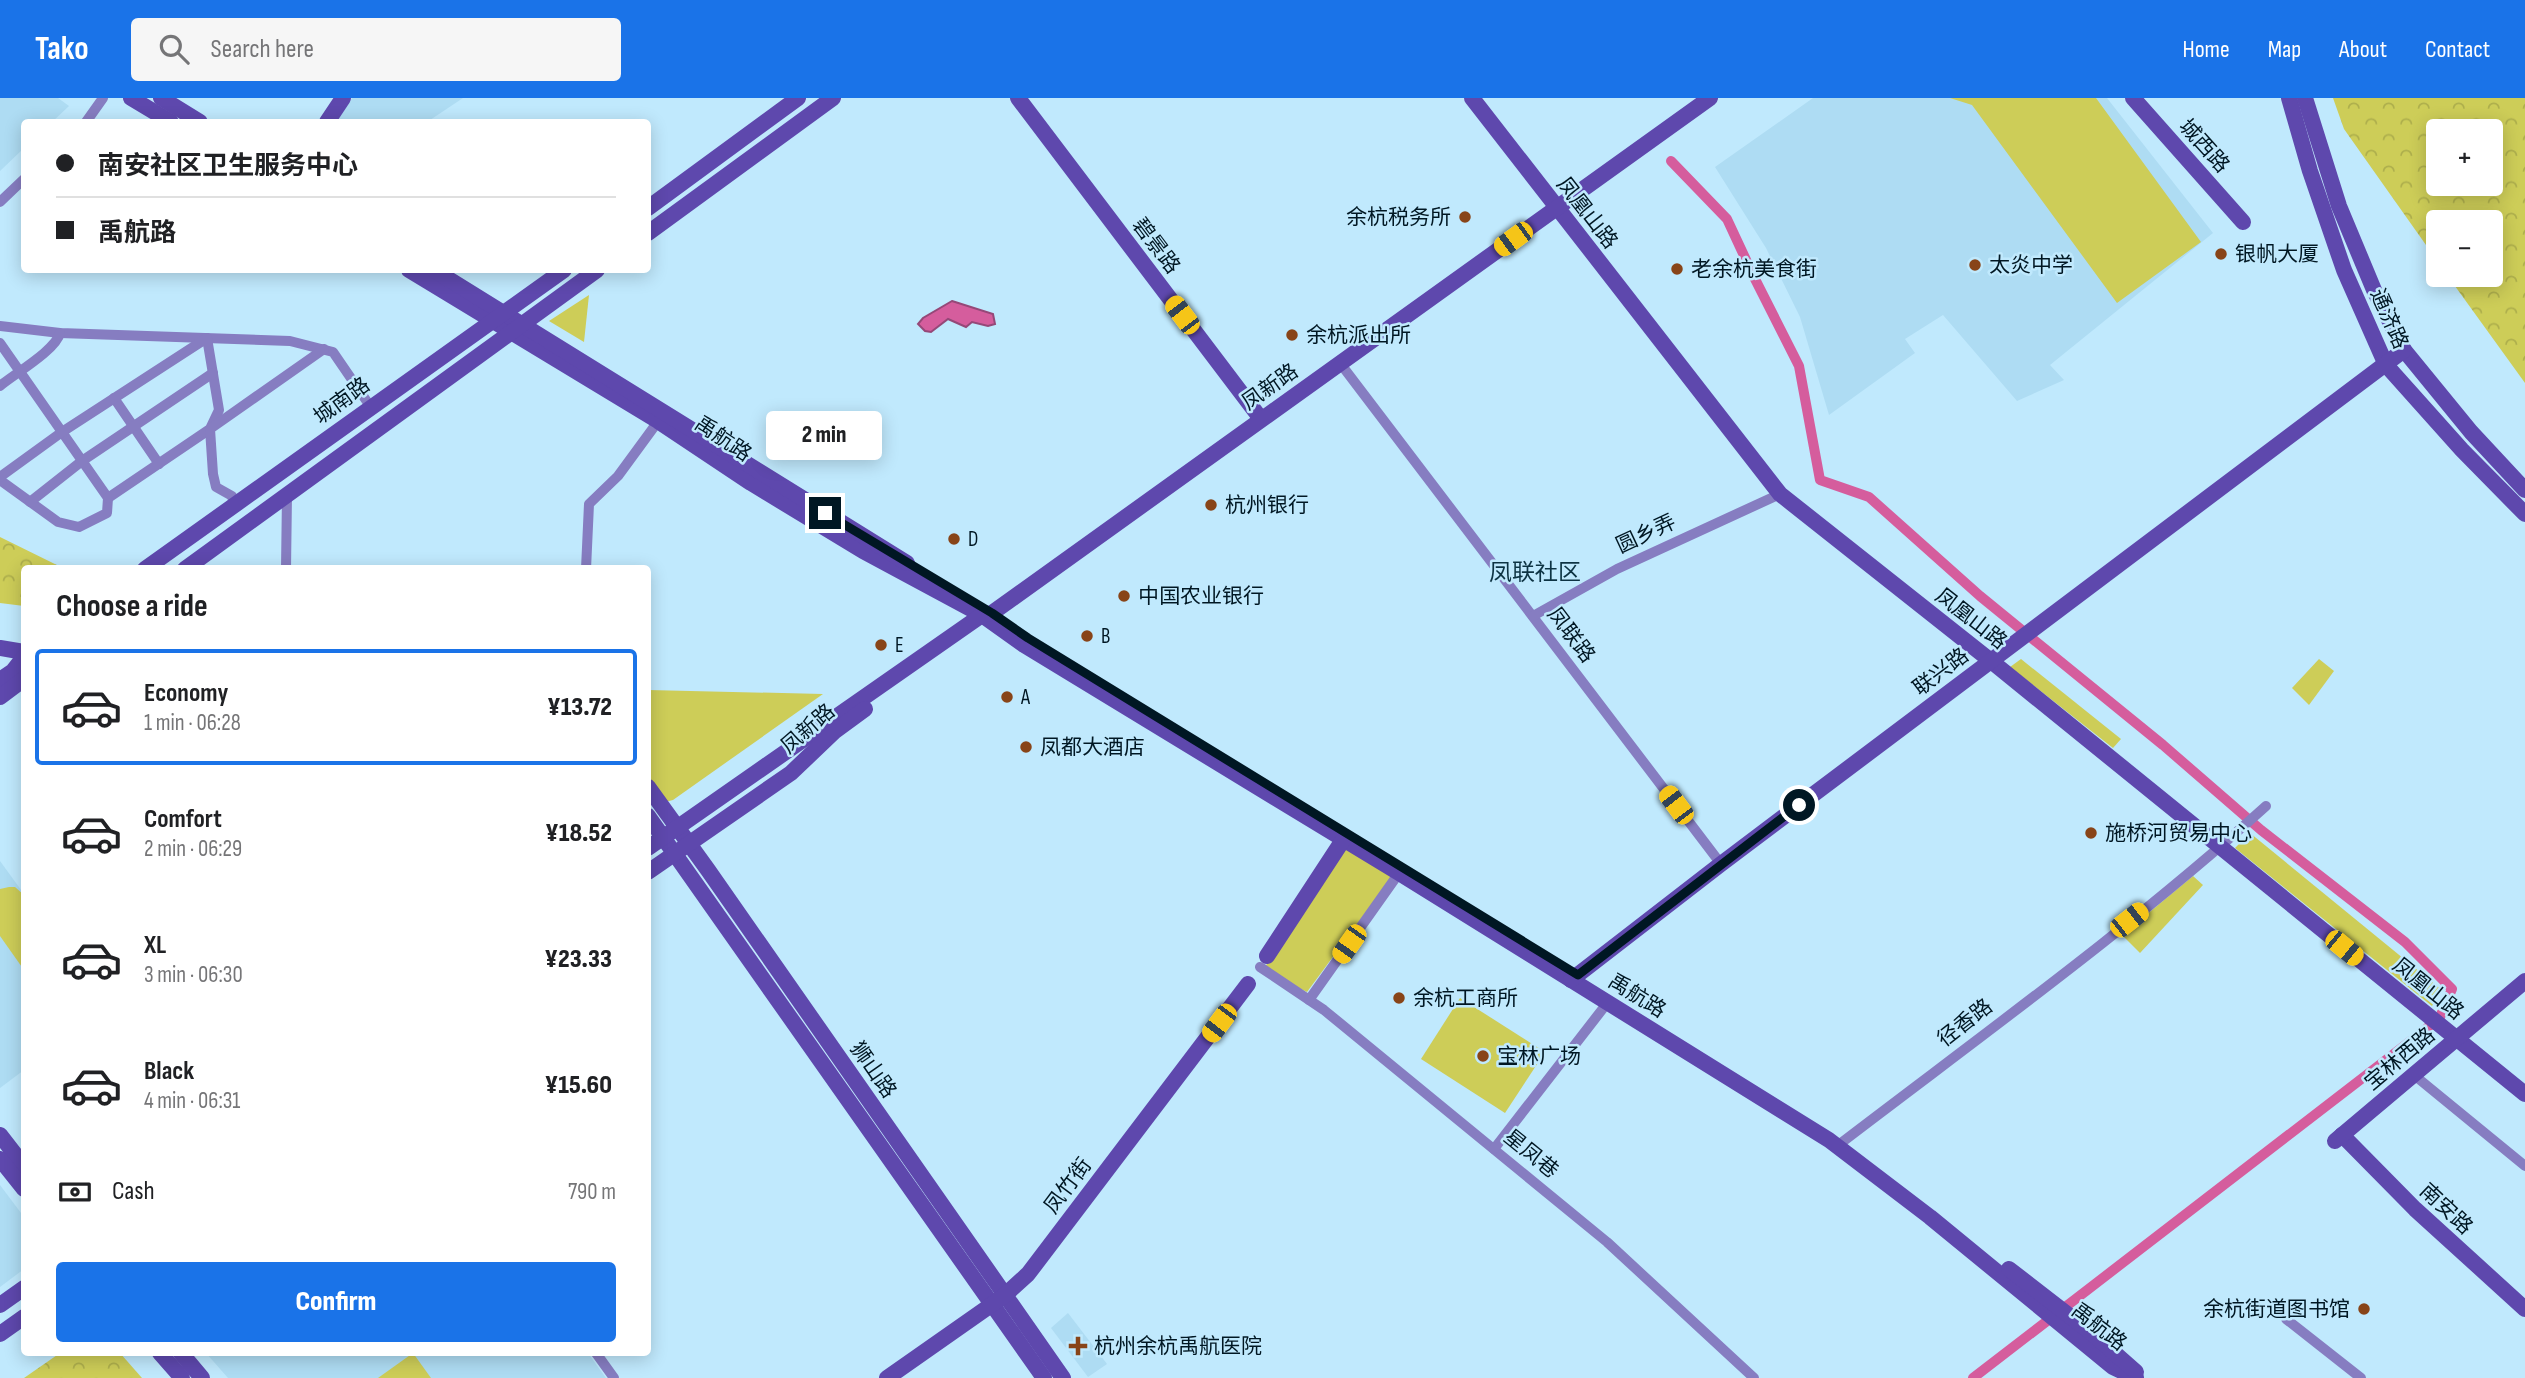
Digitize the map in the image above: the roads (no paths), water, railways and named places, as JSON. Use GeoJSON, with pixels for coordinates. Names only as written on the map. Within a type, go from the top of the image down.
{"type":"FeatureCollection","features":[{"type":"Feature","properties":{"kind":"main road"},"geometry":{"type":"LineString","coordinates":[[131,98],[166,119]]}},
{"type":"Feature","properties":{"kind":"main road"},"geometry":{"type":"LineString","coordinates":[[161,98],[195,119]]}},
{"type":"Feature","properties":{"kind":"main road"},"geometry":{"type":"LineString","coordinates":[[329,119],[344,98]]}},
{"type":"Feature","properties":{"kind":"main road"},"geometry":{"type":"LineString","coordinates":[[651,206],[798,98]]}},
{"type":"Feature","properties":{"kind":"main road"},"geometry":{"type":"LineString","coordinates":[[651,231],[834,98]]}},
{"type":"Feature","properties":{"kind":"main road","name":"碧景路"},"geometry":{"type":"LineString","coordinates":[[1018,98],[1261,419]]}},
{"type":"Feature","properties":{"kind":"main road","name":"凤凰山路"},"geometry":{"type":"LineString","coordinates":[[1472,98],[1780,494],[1991,661],[2525,1094]]}},
{"type":"Feature","properties":{"kind":"main road","name":"凤新路"},"geometry":{"type":"LineString","coordinates":[[651,870],[791,772],[835,731],[987,616],[1710,98]]}},
{"type":"Feature","properties":{"kind":"main road","name":"城西路"},"geometry":{"type":"LineString","coordinates":[[2133,98],[2243,222]]}},
{"type":"Feature","properties":{"kind":"main road","name":"通济路"},"geometry":{"type":"LineString","coordinates":[[2289,98],[2310,171],[2344,270],[2386,365],[2462,450],[2525,514]]}},
{"type":"Feature","properties":{"kind":"main road","name":"通济路"},"geometry":{"type":"LineString","coordinates":[[2305,98],[2339,206],[2374,290],[2404,350],[2471,432],[2525,490]]}},
{"type":"Feature","properties":{"kind":"main road","name":"禹航路"},"geometry":{"type":"LineString","coordinates":[[415,273],[498,317],[870,540],[987,616],[1028,638],[1347,835],[1840,1143],[1930,1217],[2143,1378]]}},
{"type":"Feature","properties":{"kind":"main road","name":"禹航路"},"geometry":{"type":"LineString","coordinates":[[438,273],[498,317]]}},
{"type":"Feature","properties":{"kind":"main road","name":"城南路"},"geometry":{"type":"LineString","coordinates":[[151,565],[560,273]]}},
{"type":"Feature","properties":{"kind":"main road","name":"城南路"},"geometry":{"type":"LineString","coordinates":[[191,565],[593,273]]}},
{"type":"Feature","properties":{"kind":"main road","name":"联兴路"},"geometry":{"type":"LineString","coordinates":[[1574,977],[2404,350]]}},
{"type":"Feature","properties":{"kind":"main road","name":"凤新路"},"geometry":{"type":"LineString","coordinates":[[651,846],[987,616]]}},
{"type":"Feature","properties":{"kind":"main road","name":"禹航路"},"geometry":{"type":"LineString","coordinates":[[987,616],[1024,645],[1574,977],[1608,1002],[1840,1143]]}},
{"type":"Feature","properties":{"kind":"main road"},"geometry":{"type":"LineString","coordinates":[[0,648],[21,653]]}},
{"type":"Feature","properties":{"kind":"main road"},"geometry":{"type":"LineString","coordinates":[[0,680],[13,671],[21,659]]}},
{"type":"Feature","properties":{"kind":"main road"},"geometry":{"type":"LineString","coordinates":[[0,697],[21,681]]}},
{"type":"Feature","properties":{"kind":"main road","name":"狮山路"},"geometry":{"type":"LineString","coordinates":[[651,793],[669,832],[998,1300],[1044,1378]]}},
{"type":"Feature","properties":{"kind":"main road","name":"狮山路"},"geometry":{"type":"LineString","coordinates":[[651,818],[669,832]]}},
{"type":"Feature","properties":{"kind":"main road"},"geometry":{"type":"LineString","coordinates":[[1263,962],[1343,840]]}},
{"type":"Feature","properties":{"kind":"main road","name":"宝林西路"},"geometry":{"type":"LineString","coordinates":[[2338,1138],[2525,981]]}},
{"type":"Feature","properties":{"kind":"main road","name":"凤竹街"},"geometry":{"type":"LineString","coordinates":[[887,1378],[998,1300],[1028,1274],[1248,984]]}},
{"type":"Feature","properties":{"kind":"main road"},"geometry":{"type":"LineString","coordinates":[[0,1135],[21,1162]]}},
{"type":"Feature","properties":{"kind":"main road","name":"南安路"},"geometry":{"type":"LineString","coordinates":[[2338,1138],[2525,1309]]}},
{"type":"Feature","properties":{"kind":"main road"},"geometry":{"type":"LineString","coordinates":[[0,1159],[21,1185]]}},
{"type":"Feature","properties":{"kind":"main road"},"geometry":{"type":"LineString","coordinates":[[0,1305],[21,1290]]}},
{"type":"Feature","properties":{"kind":"main road","name":"狮山路"},"geometry":{"type":"LineString","coordinates":[[998,1300],[1063,1378]]}},
{"type":"Feature","properties":{"kind":"main road"},"geometry":{"type":"LineString","coordinates":[[0,1334],[21,1319]]}},
{"type":"Feature","properties":{"kind":"main road","name":"禹航路"},"geometry":{"type":"LineString","coordinates":[[2075,1327],[2113,1367],[2136,1378]]}},
{"type":"Feature","properties":{"kind":"main road"},"geometry":{"type":"LineString","coordinates":[[163,1356],[182,1378]]}},
{"type":"Feature","properties":{"kind":"main road"},"geometry":{"type":"LineString","coordinates":[[184,1356],[202,1378]]}},
{"type":"Feature","properties":{"kind":"street"},"geometry":{"type":"LineString","coordinates":[[88,119],[103,98]]}},
{"type":"Feature","properties":{"kind":"street"},"geometry":{"type":"LineString","coordinates":[[0,202],[21,183]]}},
{"type":"Feature","properties":{"kind":"street"},"geometry":{"type":"LineString","coordinates":[[0,326],[60,333],[290,341],[333,352],[370,406]]}},
{"type":"Feature","properties":{"kind":"street"},"geometry":{"type":"LineString","coordinates":[[0,386],[50,348],[60,333]]}},
{"type":"Feature","properties":{"kind":"street"},"geometry":{"type":"LineString","coordinates":[[208,338],[219,410],[210,429],[213,474],[216,487],[232,496],[234,505]]}},
{"type":"Feature","properties":{"kind":"street"},"geometry":{"type":"LineString","coordinates":[[0,344],[62,432],[108,498],[107,513],[79,527],[58,522],[0,478],[62,432],[208,338]]}},
{"type":"Feature","properties":{"kind":"street"},"geometry":{"type":"LineString","coordinates":[[108,498],[324,349]]}},
{"type":"Feature","properties":{"kind":"street","name":"凤联路"},"geometry":{"type":"LineString","coordinates":[[1340,363],[1721,864]]}},
{"type":"Feature","properties":{"kind":"street"},"geometry":{"type":"LineString","coordinates":[[30,502],[82,461],[213,373]]}},
{"type":"Feature","properties":{"kind":"street"},"geometry":{"type":"LineString","coordinates":[[114,398],[159,464]]}},
{"type":"Feature","properties":{"kind":"street"},"geometry":{"type":"LineString","coordinates":[[586,565],[589,504],[618,476],[662,416]]}},
{"type":"Feature","properties":{"kind":"street","name":"圆乡弄"},"geometry":{"type":"LineString","coordinates":[[1532,616],[1617,569],[1780,494]]}},
{"type":"Feature","properties":{"kind":"street"},"geometry":{"type":"LineString","coordinates":[[286,565],[287,495]]}},
{"type":"Feature","properties":{"kind":"street","name":"径香路"},"geometry":{"type":"LineString","coordinates":[[1840,1143],[2117,930],[2220,847],[2262,809]]}},
{"type":"Feature","properties":{"kind":"street"},"geometry":{"type":"LineString","coordinates":[[1309,1000],[1399,873]]}},
{"type":"Feature","properties":{"kind":"street"},"geometry":{"type":"LineString","coordinates":[[1248,984],[1263,962]]}},
{"type":"Feature","properties":{"kind":"street","name":"星凤巷"},"geometry":{"type":"LineString","coordinates":[[1263,962],[1270,975],[1324,1010],[1607,1241],[1754,1378]]}},
{"type":"Feature","properties":{"kind":"street"},"geometry":{"type":"LineString","coordinates":[[1494,1149],[1608,1002]]}},
{"type":"Feature","properties":{"kind":"street"},"geometry":{"type":"LineString","coordinates":[[2414,1075],[2525,1166]]}},
{"type":"Feature","properties":{"kind":"street"},"geometry":{"type":"LineString","coordinates":[[2286,1319],[2361,1378]]}},
{"type":"Feature","properties":{"kind":"street"},"geometry":{"type":"LineString","coordinates":[[598,1356],[614,1378]]}},
{"type":"Feature","properties":{"kind":"waterway"},"geometry":{"type":"LineString","coordinates":[[1671,161],[1727,219],[1799,366],[1820,480],[1869,497],[1980,596],[2163,745],[2261,830],[2405,942],[2452,989],[2440,1017],[2421,1033],[1973,1378]]}},
{"type":"Feature","properties":{"kind":"place","name":"余杭税务所"},"geometry":{"type":"Point","coordinates":[1465,217]}},
{"type":"Feature","properties":{"kind":"place","name":"银帆大厦"},"geometry":{"type":"Point","coordinates":[2221,254]}},
{"type":"Feature","properties":{"kind":"place","name":"太炎中学"},"geometry":{"type":"Point","coordinates":[1975,265]}},
{"type":"Feature","properties":{"kind":"place","name":"老余杭美食街"},"geometry":{"type":"Point","coordinates":[1677,269]}},
{"type":"Feature","properties":{"kind":"place","name":"余杭派出所"},"geometry":{"type":"Point","coordinates":[1292,335]}},
{"type":"Feature","properties":{"kind":"place","name":"杭州银行"},"geometry":{"type":"Point","coordinates":[1211,505]}},
{"type":"Feature","properties":{"kind":"place","name":"D"},"geometry":{"type":"Point","coordinates":[954,539]}},
{"type":"Feature","properties":{"kind":"place","name":"中国农业银行"},"geometry":{"type":"Point","coordinates":[1124,596]}},
{"type":"Feature","properties":{"kind":"place","name":"B"},"geometry":{"type":"Point","coordinates":[1087,636]}},
{"type":"Feature","properties":{"kind":"place","name":"E"},"geometry":{"type":"Point","coordinates":[881,645]}},
{"type":"Feature","properties":{"kind":"place","name":"A"},"geometry":{"type":"Point","coordinates":[1007,697]}},
{"type":"Feature","properties":{"kind":"place","name":"凤都大酒店"},"geometry":{"type":"Point","coordinates":[1026,747]}},
{"type":"Feature","properties":{"kind":"place","name":"施桥河贸易中心"},"geometry":{"type":"Point","coordinates":[2091,833]}},
{"type":"Feature","properties":{"kind":"place","name":"余杭工商所"},"geometry":{"type":"Point","coordinates":[1399,998]}},
{"type":"Feature","properties":{"kind":"place","name":"宝林广场"},"geometry":{"type":"Point","coordinates":[1483,1056]}},
{"type":"Feature","properties":{"kind":"place","name":"余杭街道图书馆"},"geometry":{"type":"Point","coordinates":[2364,1309]}},
{"type":"Feature","properties":{"kind":"place","name":"杭州余杭禹航医院"},"geometry":{"type":"Point","coordinates":[1078,1346]}},
{"type":"Feature","properties":{"kind":"district","name":"凤联社区"},"geometry":{"type":"Point","coordinates":[1535,573]}}]}
